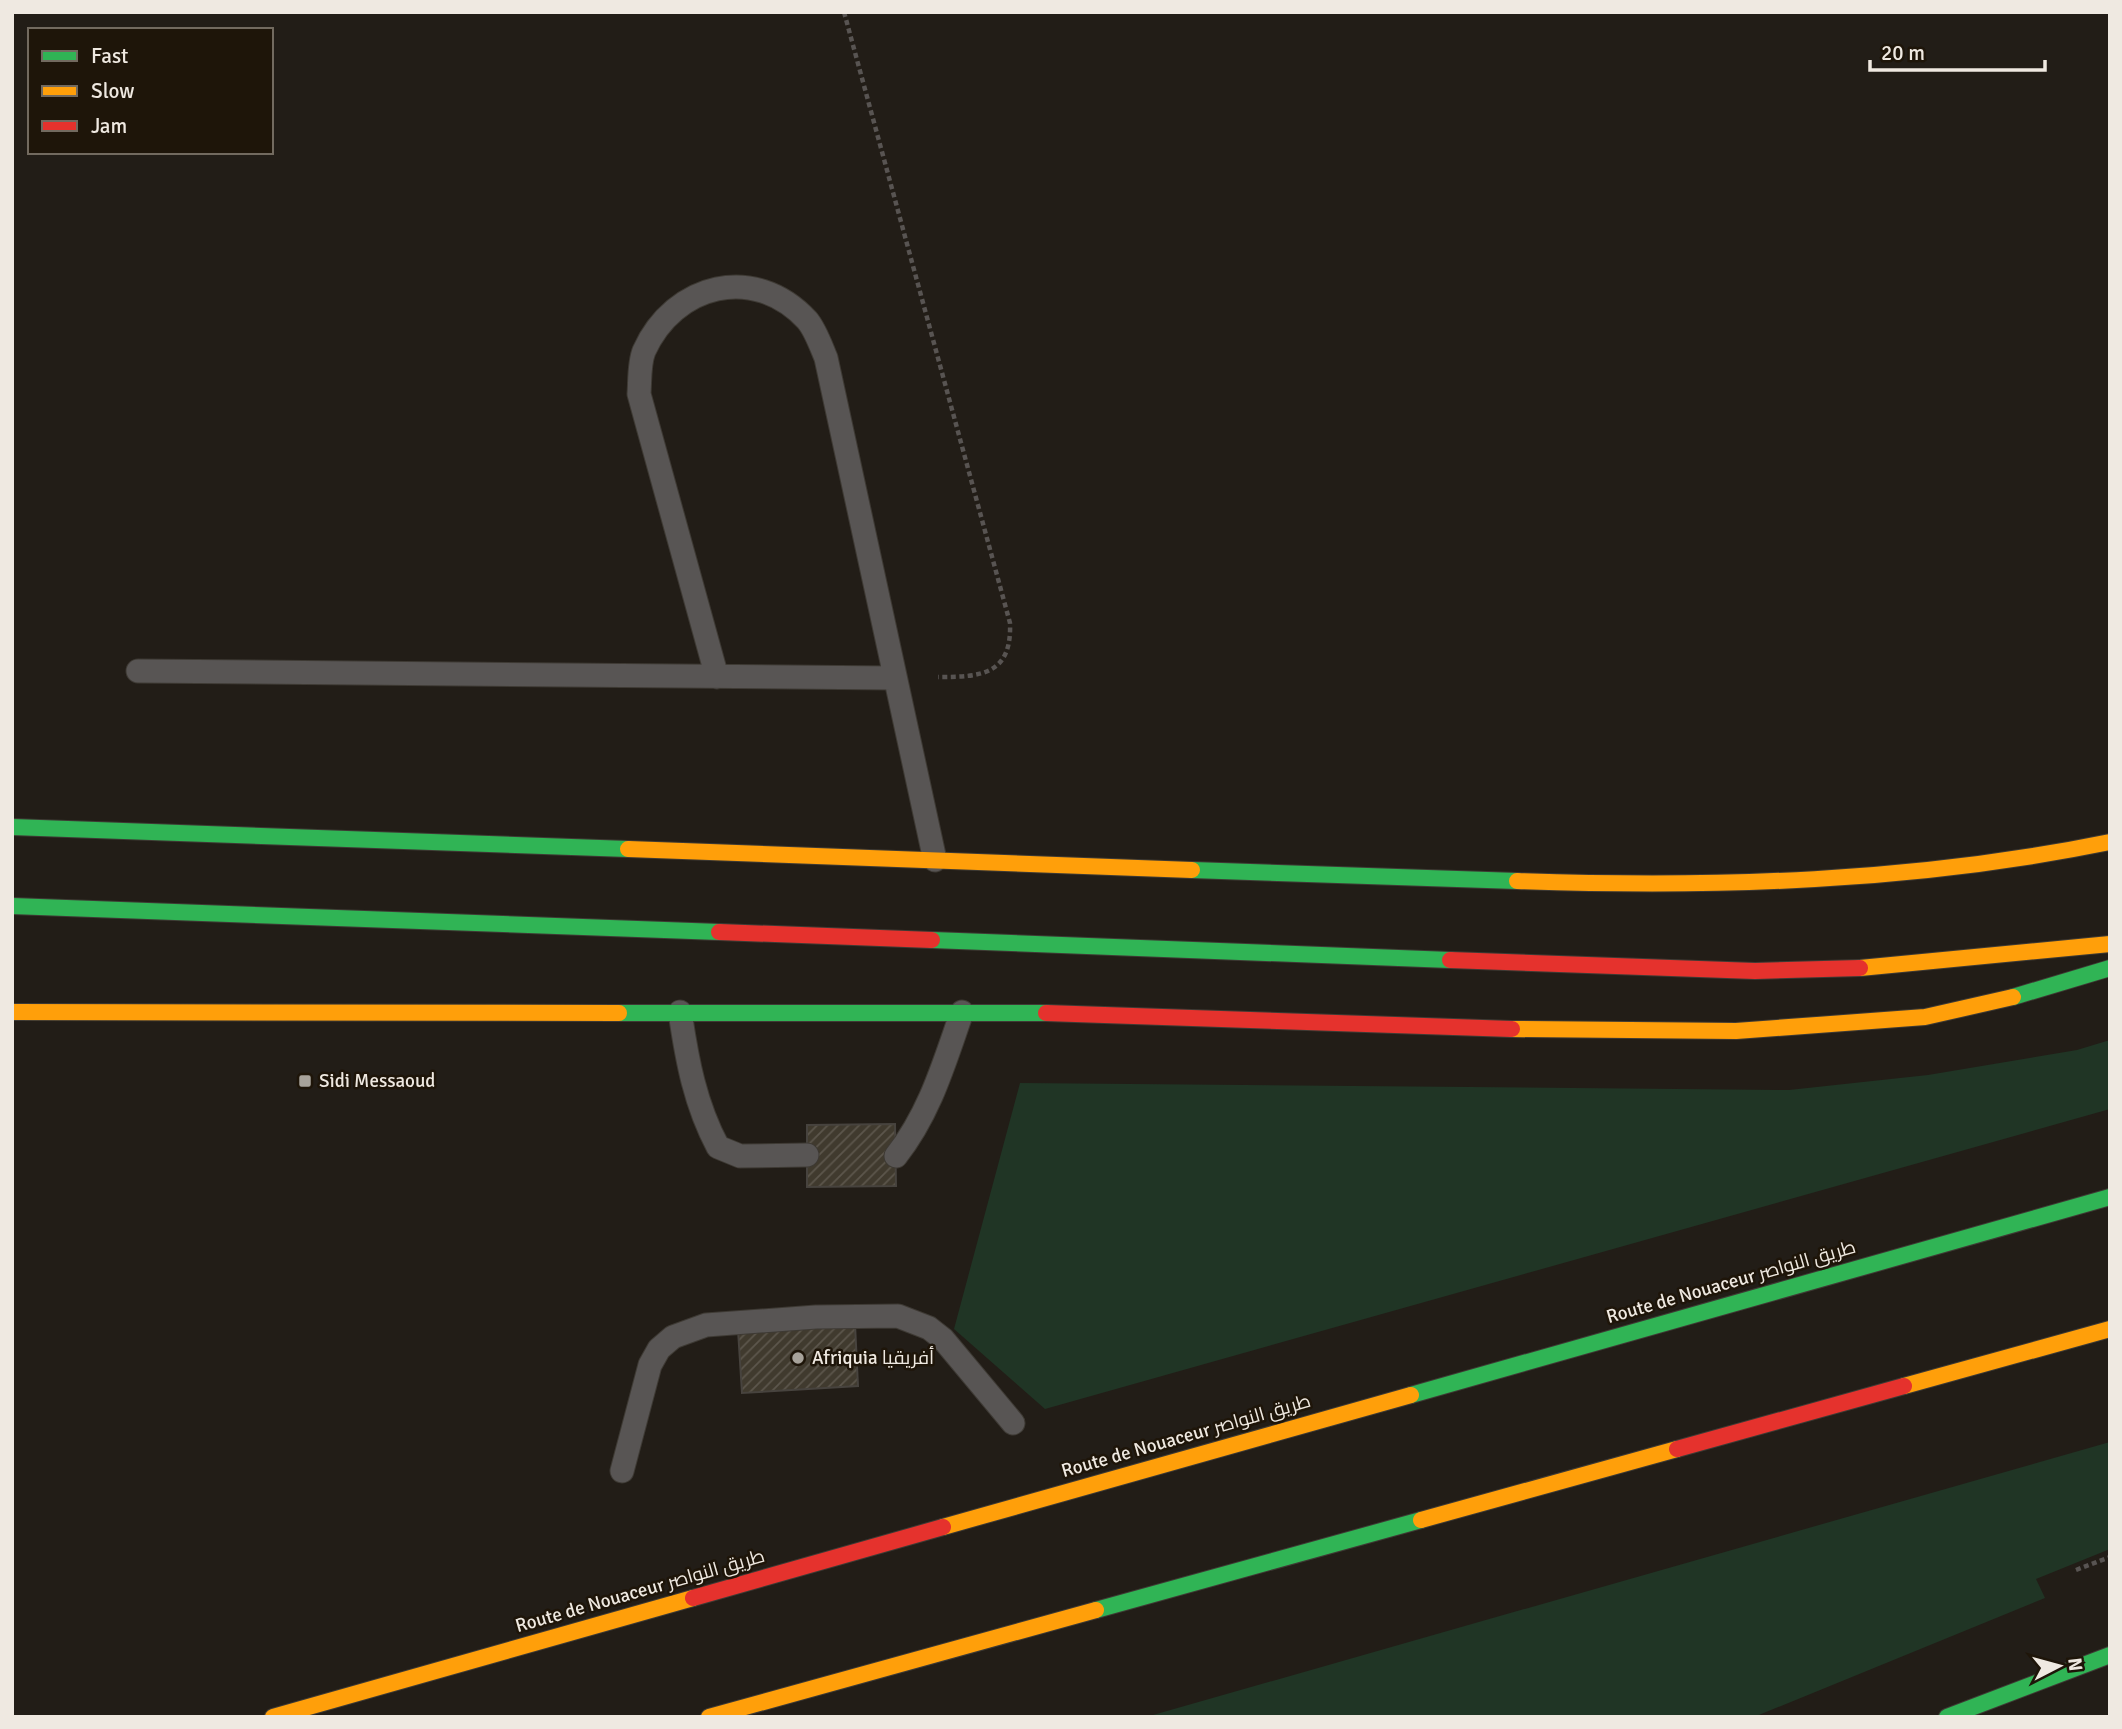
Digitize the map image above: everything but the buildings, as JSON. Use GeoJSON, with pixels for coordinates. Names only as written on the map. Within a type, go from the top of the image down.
{"type":"FeatureCollection","features":[{"type":"Feature","properties":{"kind":"main road"},"geometry":{"type":"LineString","coordinates":[[12,827],[1649,886],[1801,882],[1939,869],[2110,842]]}},
{"type":"Feature","properties":{"kind":"main road"},"geometry":{"type":"LineString","coordinates":[[12,906],[1755,971],[1879,967],[2110,944]]}},
{"type":"Feature","properties":{"kind":"main road"},"geometry":{"type":"LineString","coordinates":[[12,1012],[1066,1013],[1451,1028],[1736,1031],[1925,1017],[1996,1002],[2110,968]]}},
{"type":"Feature","properties":{"kind":"main road","name":"Route de Nouaceur طريق النواصر"},"geometry":{"type":"LineString","coordinates":[[273,1717],[2110,1197]]}},
{"type":"Feature","properties":{"kind":"main road"},"geometry":{"type":"LineString","coordinates":[[709,1717],[2110,1329]]}},
{"type":"Feature","properties":{"kind":"main road"},"geometry":{"type":"LineString","coordinates":[[1952,1716],[2110,1655]]}},
{"type":"Feature","properties":{"kind":"lane"},"geometry":{"type":"LineString","coordinates":[[717,677],[639,394],[643,354],[663,318],[696,293],[736,286],[776,295],[808,321],[827,358],[893,678],[935,860]]}},
{"type":"Feature","properties":{"kind":"lane"},"geometry":{"type":"LineString","coordinates":[[138,671],[893,678]]}},
{"type":"Feature","properties":{"kind":"lane"},"geometry":{"type":"LineString","coordinates":[[680,1012],[689,1077],[706,1125],[718,1147],[740,1156],[807,1155]]}},
{"type":"Feature","properties":{"kind":"lane"},"geometry":{"type":"LineString","coordinates":[[896,1156],[916,1130],[936,1086],[962,1012]]}},
{"type":"Feature","properties":{"kind":"lane"},"geometry":{"type":"LineString","coordinates":[[622,1471],[650,1365],[659,1349],[673,1337],[706,1325],[880,1314],[914,1321],[943,1339],[1013,1423]]}},
{"type":"Feature","properties":{"kind":"path"},"geometry":{"type":"LineString","coordinates":[[844,12],[1010,623],[1010,641],[1004,657],[997,667],[985,673],[973,677],[893,678]]}},
{"type":"Feature","properties":{"kind":"path"},"geometry":{"type":"LineString","coordinates":[[2076,1570],[2110,1557]]}},
{"type":"Feature","properties":{"kind":"green space"},"geometry":{"type":"Polygon","coordinates":[[[2110,1040],[2110,1109],[1045,1409],[954,1329],[1020,1083],[1789,1090],[1928,1075],[2077,1050],[2110,1040]]]}},
{"type":"Feature","properties":{"kind":"green space"},"geometry":{"type":"Polygon","coordinates":[[[2110,1442],[2110,1549],[2036,1579],[2045,1598],[1754,1717],[1146,1717],[2110,1442]]]}},
{"type":"Feature","properties":{"kind":"traffic: fast"},"geometry":{"type":"LineString","coordinates":[[12,827],[628,849]]}},
{"type":"Feature","properties":{"kind":"traffic: fast"},"geometry":{"type":"LineString","coordinates":[[1192,870],[1517,881]]}},
{"type":"Feature","properties":{"kind":"traffic: fast"},"geometry":{"type":"LineString","coordinates":[[12,906],[719,932]]}},
{"type":"Feature","properties":{"kind":"traffic: fast"},"geometry":{"type":"LineString","coordinates":[[932,940],[1450,960]]}},
{"type":"Feature","properties":{"kind":"traffic: fast"},"geometry":{"type":"LineString","coordinates":[[2013,997],[2110,968]]}},
{"type":"Feature","properties":{"kind":"traffic: fast"},"geometry":{"type":"LineString","coordinates":[[619,1013],[1046,1013]]}},
{"type":"Feature","properties":{"kind":"traffic: fast"},"geometry":{"type":"LineString","coordinates":[[1411,1395],[2110,1197]]}},
{"type":"Feature","properties":{"kind":"traffic: fast"},"geometry":{"type":"LineString","coordinates":[[1096,1610],[1421,1520]]}},
{"type":"Feature","properties":{"kind":"traffic: fast"},"geometry":{"type":"LineString","coordinates":[[1947,1717],[2110,1655]]}},
{"type":"Feature","properties":{"kind":"traffic: slow"},"geometry":{"type":"LineString","coordinates":[[1517,881],[1666,883],[1815,879],[1963,866],[2110,842]]}},
{"type":"Feature","properties":{"kind":"traffic: slow"},"geometry":{"type":"LineString","coordinates":[[628,849],[1192,870]]}},
{"type":"Feature","properties":{"kind":"traffic: slow"},"geometry":{"type":"LineString","coordinates":[[1860,968],[2110,944]]}},
{"type":"Feature","properties":{"kind":"traffic: slow"},"geometry":{"type":"LineString","coordinates":[[1512,1029],[1736,1031],[1925,1017],[2013,997]]}},
{"type":"Feature","properties":{"kind":"traffic: slow"},"geometry":{"type":"LineString","coordinates":[[12,1012],[619,1013]]}},
{"type":"Feature","properties":{"kind":"traffic: slow"},"geometry":{"type":"LineString","coordinates":[[1904,1386],[2110,1329]]}},
{"type":"Feature","properties":{"kind":"traffic: slow"},"geometry":{"type":"LineString","coordinates":[[943,1527],[1411,1395]]}},
{"type":"Feature","properties":{"kind":"traffic: slow"},"geometry":{"type":"LineString","coordinates":[[1421,1520],[1677,1449]]}},
{"type":"Feature","properties":{"kind":"traffic: slow"},"geometry":{"type":"LineString","coordinates":[[273,1717],[693,1598]]}},
{"type":"Feature","properties":{"kind":"traffic: slow"},"geometry":{"type":"LineString","coordinates":[[709,1717],[1096,1610]]}},
{"type":"Feature","properties":{"kind":"traffic: jam"},"geometry":{"type":"LineString","coordinates":[[719,932],[932,940]]}},
{"type":"Feature","properties":{"kind":"traffic: jam"},"geometry":{"type":"LineString","coordinates":[[1450,960],[1755,971],[1860,968]]}},
{"type":"Feature","properties":{"kind":"traffic: jam"},"geometry":{"type":"LineString","coordinates":[[1046,1013],[1512,1029]]}},
{"type":"Feature","properties":{"kind":"traffic: jam"},"geometry":{"type":"LineString","coordinates":[[1677,1449],[1904,1386]]}},
{"type":"Feature","properties":{"kind":"traffic: jam"},"geometry":{"type":"LineString","coordinates":[[693,1598],[943,1527]]}},
{"type":"Feature","properties":{"kind":"place","name":"Sidi Messaoud"},"geometry":{"type":"Point","coordinates":[305,1081]}},
{"type":"Feature","properties":{"kind":"place","name":"Afriquia أفريقيا"},"geometry":{"type":"Point","coordinates":[798,1358]}}]}
